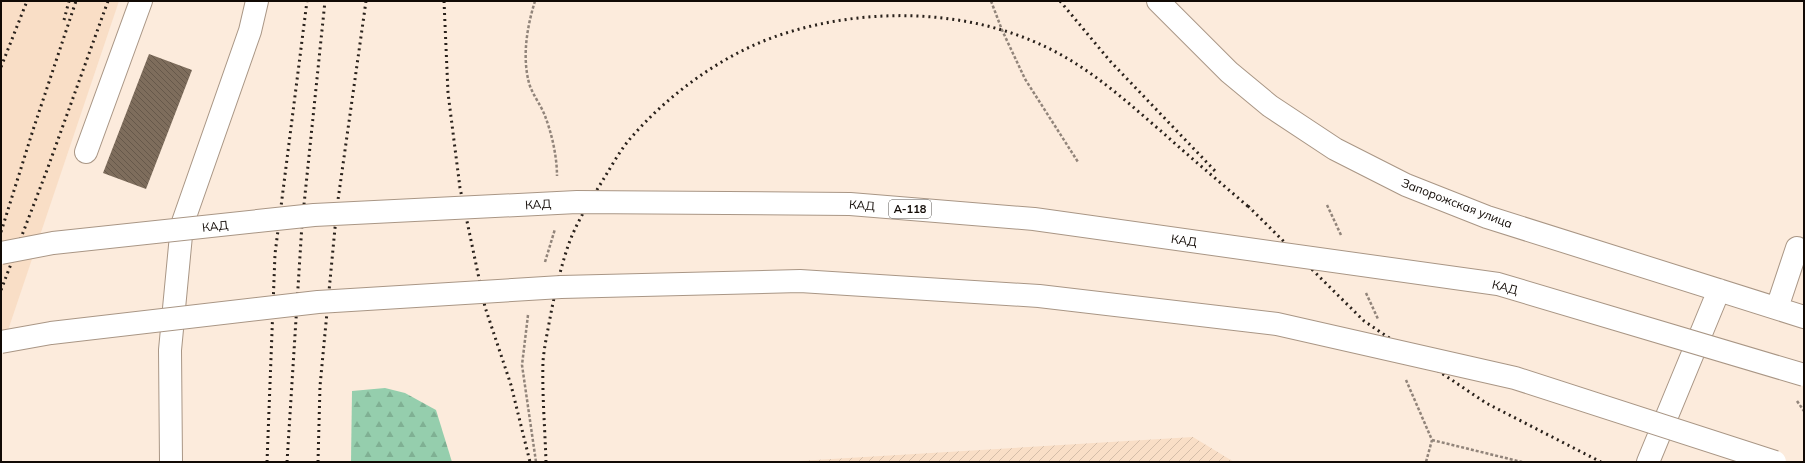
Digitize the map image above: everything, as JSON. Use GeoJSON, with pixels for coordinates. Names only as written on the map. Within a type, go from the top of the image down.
{"type":"FeatureCollection","features":[{"type":"Feature","properties":{"kind":"main road"},"geometry":{"type":"LineString","coordinates":[[86,152],[141,1]]}},
{"type":"Feature","properties":{"kind":"main road"},"geometry":{"type":"LineString","coordinates":[[171,462],[170,350],[182,225],[250,32],[256,1]]}},
{"type":"Feature","properties":{"kind":"main road","name":"Запорожская улица"},"geometry":{"type":"LineString","coordinates":[[1158,1],[1229,72],[1270,106],[1335,149],[1406,185],[1487,217],[1804,317]]}},
{"type":"Feature","properties":{"kind":"main road","name":"КАД"},"geometry":{"type":"LineString","coordinates":[[1,252],[53,243],[314,215],[577,202],[850,204],[1034,219],[1498,284],[1804,375]]}},
{"type":"Feature","properties":{"kind":"main road"},"geometry":{"type":"LineString","coordinates":[[1777,308],[1797,248]]}},
{"type":"Feature","properties":{"kind":"main road"},"geometry":{"type":"LineString","coordinates":[[1,342],[51,333],[318,302],[561,287],[800,281],[1039,296],[1277,324],[1515,378],[1775,462]]}},
{"type":"Feature","properties":{"kind":"main road"},"geometry":{"type":"LineString","coordinates":[[1648,462],[1719,290]]}},
{"type":"Feature","properties":{"kind":"path"},"geometry":{"type":"LineString","coordinates":[[535,1],[530,20],[526,54],[529,83],[545,117],[557,162],[557,178]]}},
{"type":"Feature","properties":{"kind":"path"},"geometry":{"type":"LineString","coordinates":[[991,1],[1024,79],[1078,162]]}},
{"type":"Feature","properties":{"kind":"path"},"geometry":{"type":"LineString","coordinates":[[544,266],[557,224]]}},
{"type":"Feature","properties":{"kind":"path"},"geometry":{"type":"LineString","coordinates":[[528,314],[522,365],[536,462]]}},
{"type":"Feature","properties":{"kind":"path"},"geometry":{"type":"LineString","coordinates":[[1432,440],[1522,462]]}},
{"type":"Feature","properties":{"kind":"shaded area"},"geometry":{"type":"Polygon","coordinates":[[[1,1],[119,1],[1,351],[1,1]]]}},
{"type":"Feature","properties":{"kind":"shaded area"},"geometry":{"type":"Polygon","coordinates":[[[1193,437],[1234,462],[782,462],[1193,437]]]}},
{"type":"Feature","properties":{"kind":"green space"},"geometry":{"type":"Polygon","coordinates":[[[385,388],[405,393],[436,410],[452,462],[351,462],[352,391],[385,388]]]}},
{"type":"Feature","properties":{"kind":"building"},"geometry":{"type":"Polygon","coordinates":[[[149,54],[192,70],[146,189],[103,173],[149,54]]]}},
{"type":"Feature","properties":{"kind":"railway"},"geometry":{"type":"LineString","coordinates":[[1,67],[27,1]]}},
{"type":"Feature","properties":{"kind":"railway"},"geometry":{"type":"LineString","coordinates":[[64,20],[69,1]]}},
{"type":"Feature","properties":{"kind":"railway"},"geometry":{"type":"LineString","coordinates":[[1,232],[76,1]]}},
{"type":"Feature","properties":{"kind":"railway"},"geometry":{"type":"LineString","coordinates":[[1,290],[47,170],[108,1]]}},
{"type":"Feature","properties":{"kind":"railway"},"geometry":{"type":"LineString","coordinates":[[267,462],[275,254],[307,1]]}},
{"type":"Feature","properties":{"kind":"railway"},"geometry":{"type":"LineString","coordinates":[[287,462],[302,224],[325,1]]}},
{"type":"Feature","properties":{"kind":"railway"},"geometry":{"type":"LineString","coordinates":[[318,462],[320,386],[337,207],[366,1]]}},
{"type":"Feature","properties":{"kind":"railway"},"geometry":{"type":"LineString","coordinates":[[444,1],[448,93],[460,188],[485,307],[511,385],[530,462]]}},
{"type":"Feature","properties":{"kind":"railway"},"geometry":{"type":"LineString","coordinates":[[1060,1],[1110,61],[1216,172]]}},
{"type":"Feature","properties":{"kind":"railway"},"geometry":{"type":"LineString","coordinates":[[546,462],[543,386],[544,353],[556,287],[571,237],[579,221],[622,149],[662,106],[681,90],[721,62],[764,41],[786,33],[851,19],[884,16],[918,16],[951,19],[984,25],[1016,34],[1062,55],[1107,85],[1251,209]]}},
{"type":"Feature","properties":{"kind":"railway"},"geometry":{"type":"LineString","coordinates":[[1248,206],[1364,321],[1486,403],[1601,462]]}}]}
